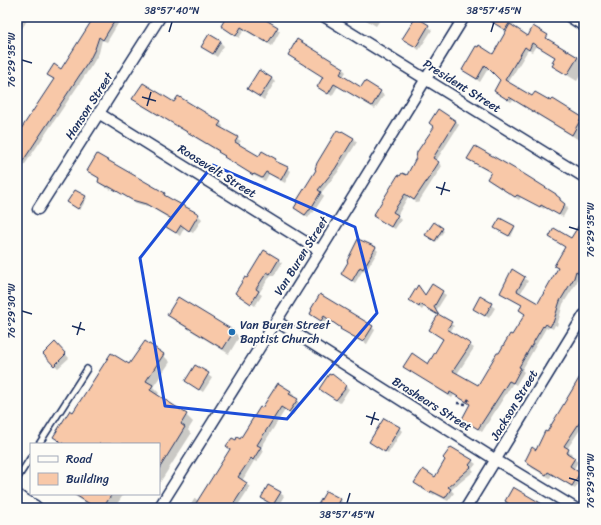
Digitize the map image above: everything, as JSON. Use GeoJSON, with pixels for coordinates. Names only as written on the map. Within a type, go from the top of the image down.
{"type":"FeatureCollection","features":[{"type":"Feature","properties":{"kind":"main road"},"geometry":{"type":"LineString","coordinates":[[17,498],[34,508]]}},
{"type":"Feature","properties":{"kind":"street","name":"Hanson Street"},"geometry":{"type":"LineString","coordinates":[[38,209],[100,114],[160,17]]}},
{"type":"Feature","properties":{"kind":"street","name":"President Street"},"geometry":{"type":"LineString","coordinates":[[325,17],[584,177]]}},
{"type":"Feature","properties":{"kind":"street","name":"Van Buren Street"},"geometry":{"type":"LineString","coordinates":[[159,508],[464,17]]}},
{"type":"Feature","properties":{"kind":"street"},"geometry":{"type":"LineString","coordinates":[[570,17],[584,26]]}},
{"type":"Feature","properties":{"kind":"street","name":"Roosevelt Street"},"geometry":{"type":"LineString","coordinates":[[100,114],[320,251]]}},
{"type":"Feature","properties":{"kind":"street","name":"Jackson Street"},"geometry":{"type":"LineString","coordinates":[[466,508],[584,315]]}},
{"type":"Feature","properties":{"kind":"street","name":"Brashears Street"},"geometry":{"type":"LineString","coordinates":[[276,321],[575,508]]}},
{"type":"Feature","properties":{"kind":"lane"},"geometry":{"type":"LineString","coordinates":[[40,443],[87,369]]}},
{"type":"Feature","properties":{"kind":"lane"},"geometry":{"type":"LineString","coordinates":[[17,479],[30,459]]}},
{"type":"Feature","properties":{"kind":"path"},"geometry":{"type":"LineString","coordinates":[[457,403],[466,404],[470,397]]}},
{"type":"Feature","properties":{"kind":"highlighted area"},"geometry":{"type":"Polygon","coordinates":[[[213,165],[355,227],[377,313],[287,419],[165,406],[140,258],[213,165]]]}},
{"type":"Feature","properties":{"kind":"building"},"geometry":{"type":"Polygon","coordinates":[[[94,17],[117,17],[103,40],[99,37],[89,61],[17,170],[17,135],[54,79],[47,75],[54,64],[61,69],[94,17]]]}},
{"type":"Feature","properties":{"kind":"building"},"geometry":{"type":"Polygon","coordinates":[[[221,17],[261,17],[278,27],[268,43],[241,27],[236,36],[221,26],[225,19],[221,17]]]}},
{"type":"Feature","properties":{"kind":"building"},"geometry":{"type":"Polygon","coordinates":[[[416,17],[429,25],[416,47],[402,39],[416,17]]]}},
{"type":"Feature","properties":{"kind":"building"},"geometry":{"type":"Polygon","coordinates":[[[484,17],[513,17],[505,30],[484,17]]]}},
{"type":"Feature","properties":{"kind":"building"},"geometry":{"type":"Polygon","coordinates":[[[510,24],[528,36],[533,26],[548,35],[546,38],[578,57],[567,75],[552,66],[554,63],[552,62],[555,57],[532,43],[529,50],[525,47],[505,80],[532,96],[535,92],[551,101],[553,99],[582,117],[572,135],[509,97],[508,100],[494,91],[500,80],[485,65],[477,79],[462,70],[476,46],[478,47],[479,45],[493,54],[510,24]]]}},
{"type":"Feature","properties":{"kind":"building"},"geometry":{"type":"Polygon","coordinates":[[[209,34],[221,41],[213,54],[201,47],[209,34]]]}},
{"type":"Feature","properties":{"kind":"building"},"geometry":{"type":"Polygon","coordinates":[[[297,39],[344,68],[340,74],[361,87],[365,81],[381,91],[372,106],[334,84],[328,94],[317,87],[323,77],[288,55],[297,39]]]}},
{"type":"Feature","properties":{"kind":"building"},"geometry":{"type":"Polygon","coordinates":[[[259,70],[272,78],[260,97],[247,89],[259,70]]]}},
{"type":"Feature","properties":{"kind":"building"},"geometry":{"type":"Polygon","coordinates":[[[143,83],[174,102],[178,96],[221,122],[218,126],[238,137],[235,142],[259,156],[262,151],[276,159],[275,161],[288,167],[281,180],[266,172],[262,178],[254,174],[253,175],[224,157],[225,156],[218,152],[219,151],[132,99],[143,83]]]}},
{"type":"Feature","properties":{"kind":"building"},"geometry":{"type":"Polygon","coordinates":[[[438,109],[456,121],[433,158],[439,162],[414,200],[405,194],[393,212],[398,215],[391,227],[373,216],[398,175],[400,176],[402,173],[407,175],[416,158],[417,152],[434,127],[429,123],[438,109]]]}},
{"type":"Feature","properties":{"kind":"building"},"geometry":{"type":"Polygon","coordinates":[[[337,130],[342,131],[354,138],[335,169],[318,190],[321,192],[310,210],[305,215],[294,208],[297,203],[296,202],[316,170],[317,163],[337,130]]]}},
{"type":"Feature","properties":{"kind":"building"},"geometry":{"type":"Polygon","coordinates":[[[475,146],[556,194],[565,204],[559,215],[541,205],[540,207],[517,195],[515,197],[487,179],[491,172],[467,159],[475,146]]]}},
{"type":"Feature","properties":{"kind":"building"},"geometry":{"type":"Polygon","coordinates":[[[97,154],[165,193],[164,195],[199,214],[189,231],[181,225],[176,233],[166,227],[172,219],[146,204],[132,200],[98,182],[99,178],[87,171],[97,154]]]}},
{"type":"Feature","properties":{"kind":"building"},"geometry":{"type":"Polygon","coordinates":[[[75,190],[86,196],[78,209],[67,202],[75,190]]]}},
{"type":"Feature","properties":{"kind":"building"},"geometry":{"type":"Polygon","coordinates":[[[584,217],[584,267],[580,274],[576,271],[574,278],[560,301],[553,323],[550,327],[546,324],[544,327],[543,326],[519,367],[521,368],[513,383],[509,381],[478,429],[462,419],[470,404],[450,392],[449,395],[403,367],[412,353],[428,364],[443,339],[429,330],[438,315],[420,304],[419,307],[409,300],[418,285],[425,295],[432,284],[443,291],[434,307],[438,314],[452,322],[447,329],[471,344],[453,371],[478,385],[497,353],[499,353],[510,334],[512,335],[525,314],[519,310],[522,305],[500,293],[512,269],[525,277],[517,291],[538,303],[558,268],[554,266],[565,247],[549,237],[554,228],[571,238],[584,217]]]}},
{"type":"Feature","properties":{"kind":"building"},"geometry":{"type":"Polygon","coordinates":[[[500,218],[515,226],[509,236],[494,228],[500,218]]]}},
{"type":"Feature","properties":{"kind":"building"},"geometry":{"type":"Polygon","coordinates":[[[434,222],[443,228],[435,241],[425,235],[434,222]]]}},
{"type":"Feature","properties":{"kind":"building"},"geometry":{"type":"Polygon","coordinates":[[[358,239],[376,247],[363,269],[360,267],[352,281],[341,274],[358,239]]]}},
{"type":"Feature","properties":{"kind":"building"},"geometry":{"type":"Polygon","coordinates":[[[264,250],[279,259],[270,274],[267,272],[256,289],[259,291],[251,304],[235,293],[245,277],[247,278],[264,250]]]}},
{"type":"Feature","properties":{"kind":"building"},"geometry":{"type":"Polygon","coordinates":[[[320,294],[373,326],[363,342],[340,329],[341,328],[324,316],[321,321],[310,314],[311,309],[320,294]]]}},
{"type":"Feature","properties":{"kind":"building"},"geometry":{"type":"Polygon","coordinates":[[[480,296],[492,303],[485,316],[473,309],[480,296]]]}},
{"type":"Feature","properties":{"kind":"building"},"geometry":{"type":"Polygon","coordinates":[[[178,297],[234,331],[223,349],[167,315],[178,297]]]}},
{"type":"Feature","properties":{"kind":"building"},"geometry":{"type":"Polygon","coordinates":[[[145,341],[164,354],[146,381],[153,385],[150,390],[187,414],[181,424],[185,427],[160,467],[160,443],[62,443],[53,437],[70,410],[73,412],[111,353],[129,364],[145,341]]]}},
{"type":"Feature","properties":{"kind":"building"},"geometry":{"type":"Polygon","coordinates":[[[55,342],[66,354],[54,366],[43,354],[55,342]]]}},
{"type":"Feature","properties":{"kind":"building"},"geometry":{"type":"Polygon","coordinates":[[[195,365],[209,373],[199,390],[185,381],[195,365]]]}},
{"type":"Feature","properties":{"kind":"building"},"geometry":{"type":"Polygon","coordinates":[[[584,370],[584,416],[564,446],[569,449],[567,453],[575,458],[570,466],[580,473],[572,486],[548,472],[546,475],[525,461],[532,447],[536,450],[545,431],[547,432],[584,370]]]}},
{"type":"Feature","properties":{"kind":"building"},"geometry":{"type":"Polygon","coordinates":[[[329,374],[332,374],[346,385],[345,389],[336,400],[319,389],[329,374]]]}},
{"type":"Feature","properties":{"kind":"building"},"geometry":{"type":"Polygon","coordinates":[[[278,383],[291,391],[289,394],[298,399],[289,412],[281,407],[257,445],[261,447],[253,460],[251,458],[238,477],[247,483],[231,508],[193,508],[230,449],[226,446],[232,438],[236,440],[237,437],[240,439],[260,407],[262,408],[278,383]]]}},
{"type":"Feature","properties":{"kind":"building"},"geometry":{"type":"Polygon","coordinates":[[[384,418],[400,427],[385,452],[369,442],[384,418]]]}},
{"type":"Feature","properties":{"kind":"building"},"geometry":{"type":"Polygon","coordinates":[[[451,447],[473,460],[469,465],[471,467],[448,487],[451,489],[445,498],[431,491],[430,493],[414,483],[423,469],[435,477],[445,460],[443,458],[451,447]]]}},
{"type":"Feature","properties":{"kind":"building"},"geometry":{"type":"Polygon","coordinates":[[[268,485],[281,492],[273,505],[261,498],[268,485]]]}},
{"type":"Feature","properties":{"kind":"building"},"geometry":{"type":"Polygon","coordinates":[[[513,487],[549,508],[515,508],[505,501],[513,487]]]}},
{"type":"Feature","properties":{"kind":"building"},"geometry":{"type":"Polygon","coordinates":[[[326,491],[341,499],[336,508],[316,508],[326,491]]]}},
{"type":"Feature","properties":{"kind":"building"},"geometry":{"type":"Polygon","coordinates":[[[76,495],[111,495],[103,508],[96,508],[76,495]]]}},
{"type":"Feature","properties":{"kind":"place","name":"Van Buren Street Baptist Church"},"geometry":{"type":"Point","coordinates":[232,332]}}]}
